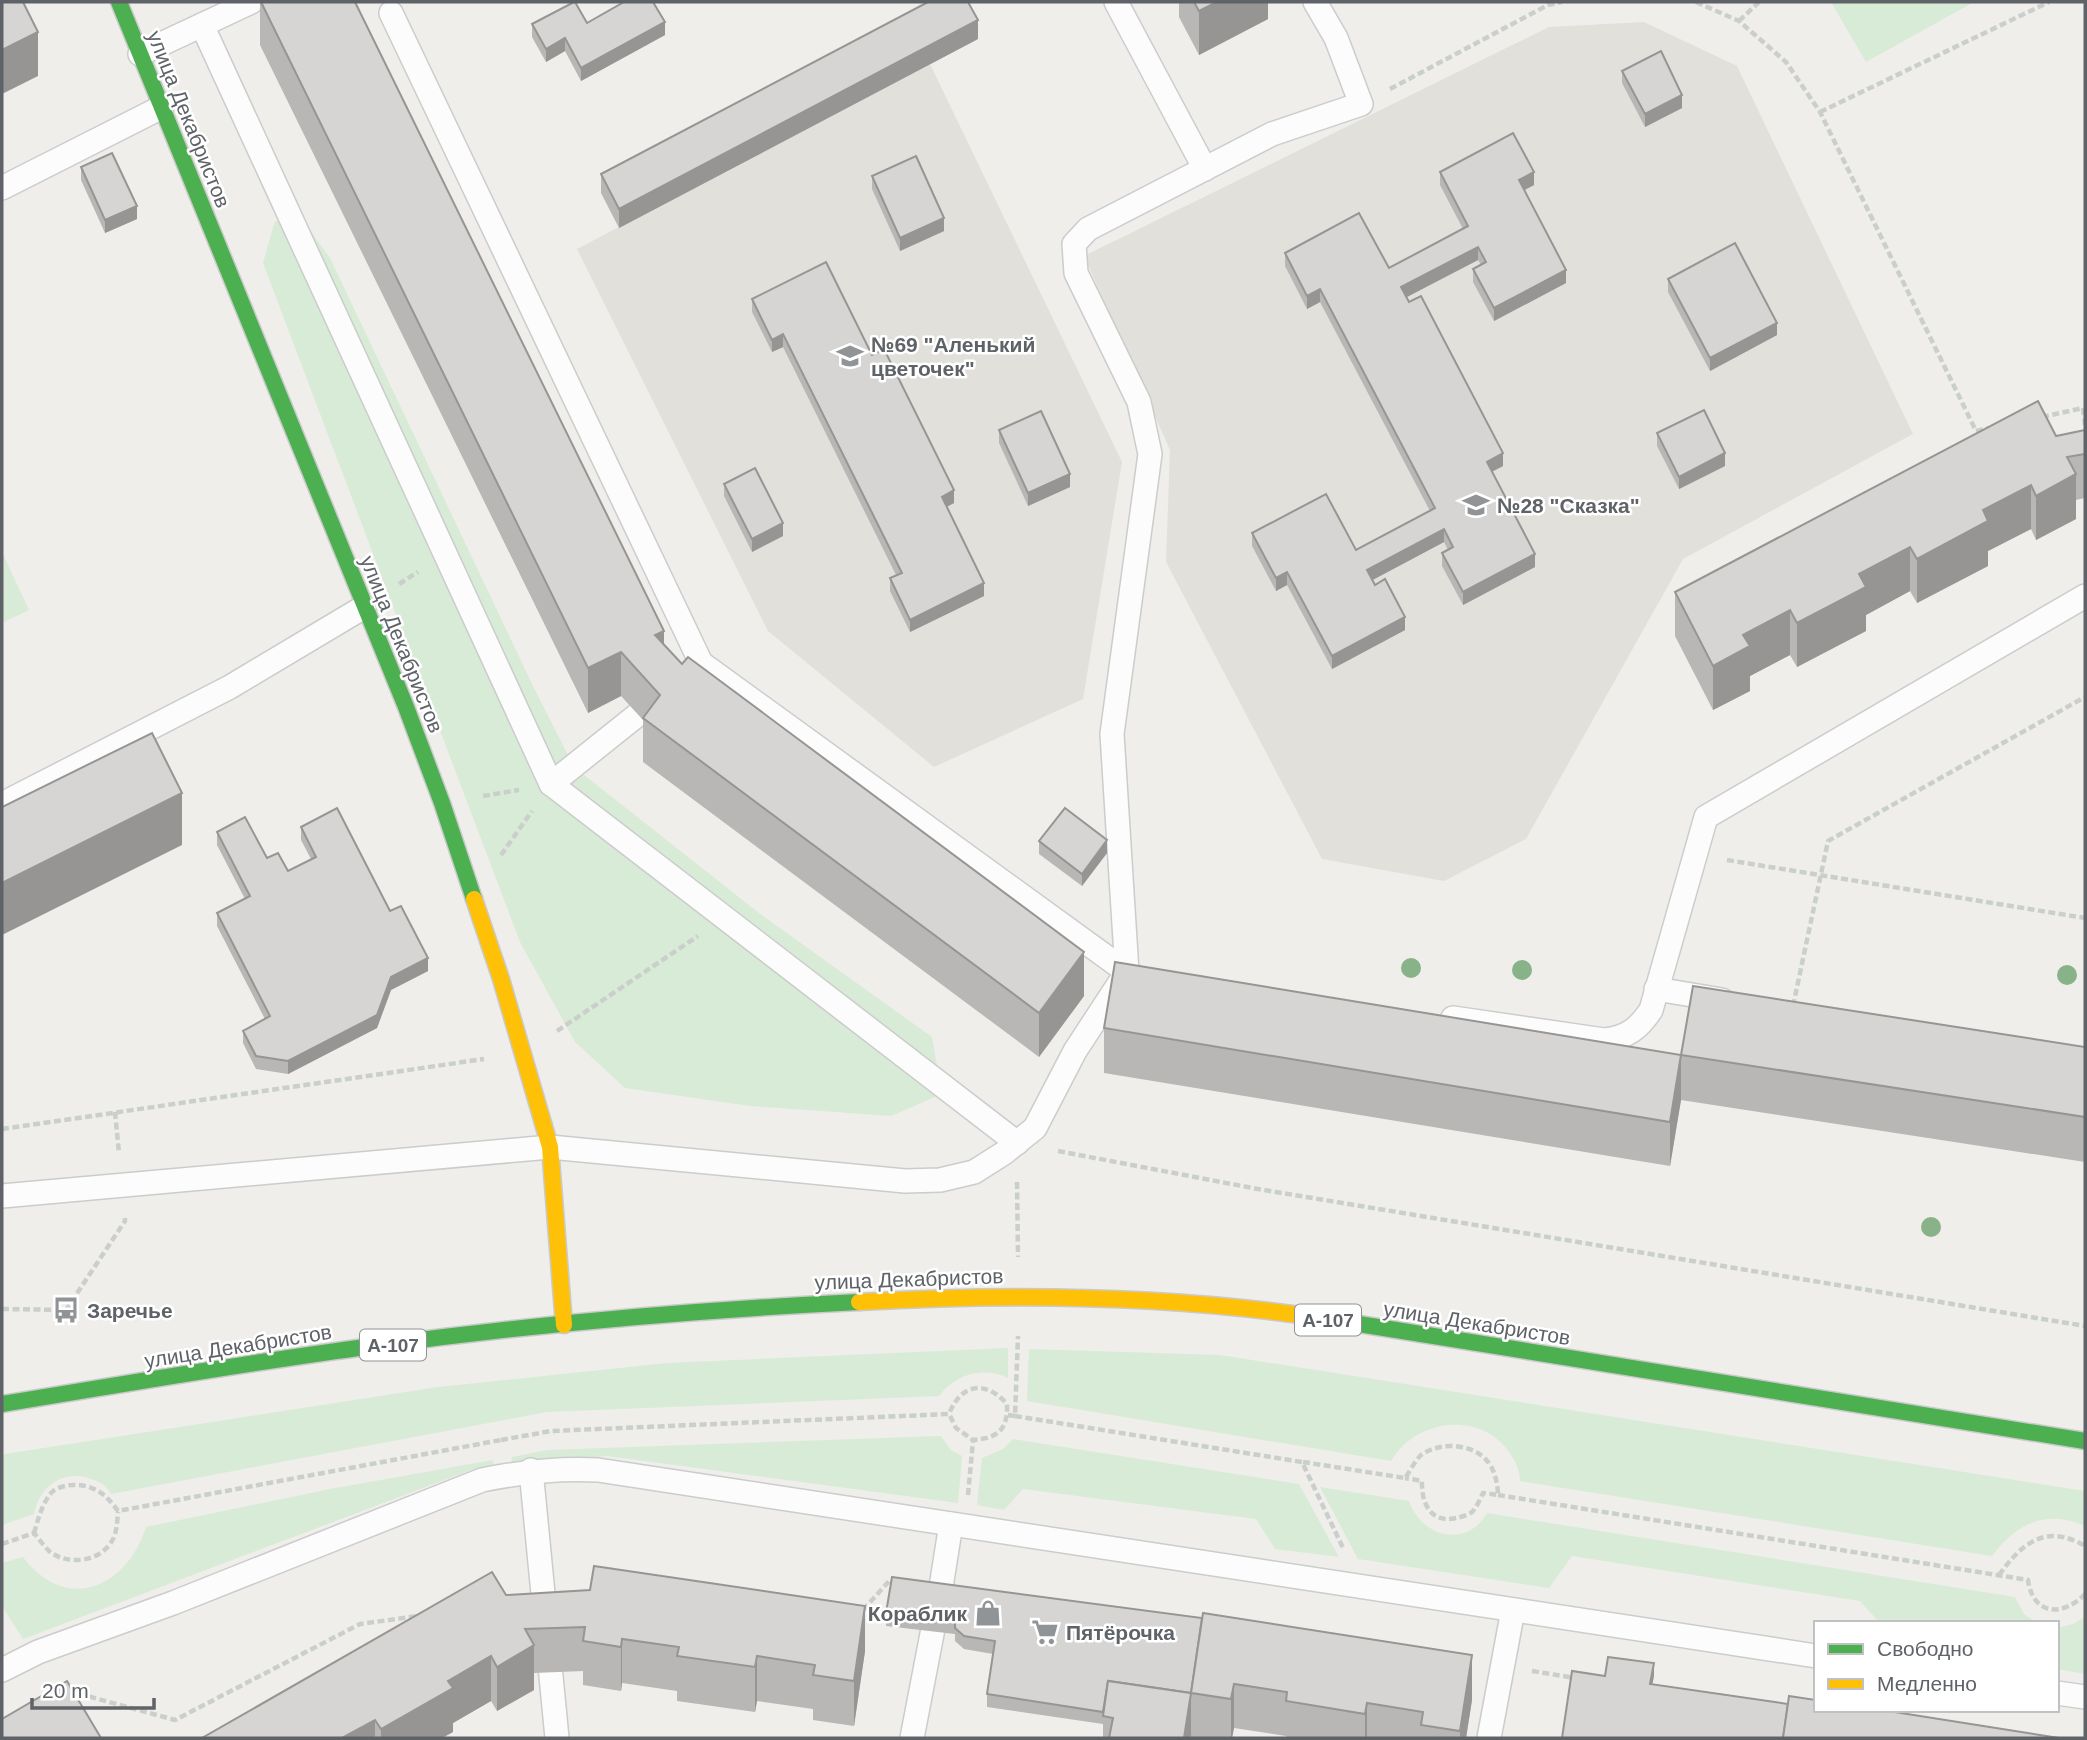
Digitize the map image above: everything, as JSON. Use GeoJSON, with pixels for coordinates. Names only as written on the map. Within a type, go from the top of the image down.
{"type":"FeatureCollection","features":[{"type":"Feature","properties":{"kind":"main road","name":"улица Декабристов"},"geometry":{"type":"LineString","coordinates":[[119,2],[443,803],[550,1147],[564,1325]]}},
{"type":"Feature","properties":{"kind":"main road","name":"улица Декабристов"},"geometry":{"type":"LineString","coordinates":[[2,1404],[329,1353],[495,1331],[768,1306],[1018,1297],[1224,1305],[1288,1313],[2085,1441]]}},
{"type":"Feature","properties":{"kind":"lane"},"geometry":{"type":"LineString","coordinates":[[140,54],[251,2]]}},
{"type":"Feature","properties":{"kind":"lane"},"geometry":{"type":"LineString","coordinates":[[1116,2],[1205,169]]}},
{"type":"Feature","properties":{"kind":"lane"},"geometry":{"type":"LineString","coordinates":[[2,1196],[550,1147],[905,1181],[940,1180],[974,1172],[1035,1128],[1075,1051],[1127,972],[1112,734],[1150,454],[1139,402],[1076,273],[1074,244],[1088,229],[1272,134],[1362,104],[1336,38],[1315,2]]}},
{"type":"Feature","properties":{"kind":"lane"},"geometry":{"type":"LineString","coordinates":[[391,13],[701,663],[1127,972],[1154,976]]}},
{"type":"Feature","properties":{"kind":"lane"},"geometry":{"type":"LineString","coordinates":[[202,25],[551,784],[1017,1143]]}},
{"type":"Feature","properties":{"kind":"lane"},"geometry":{"type":"LineString","coordinates":[[2,188],[162,107]]}},
{"type":"Feature","properties":{"kind":"lane"},"geometry":{"type":"LineString","coordinates":[[1427,1014],[1604,1040],[1620,1039],[1639,1027],[1651,1010],[1706,817],[2085,596]]}},
{"type":"Feature","properties":{"kind":"lane"},"geometry":{"type":"LineString","coordinates":[[2,804],[230,687],[364,607]]}},
{"type":"Feature","properties":{"kind":"lane"},"geometry":{"type":"LineString","coordinates":[[551,784],[701,663]]}},
{"type":"Feature","properties":{"kind":"lane"},"geometry":{"type":"LineString","coordinates":[[1657,989],[1793,1010]]}},
{"type":"Feature","properties":{"kind":"lane"},"geometry":{"type":"LineString","coordinates":[[531,1470],[557,1738]]}},
{"type":"Feature","properties":{"kind":"lane"},"geometry":{"type":"LineString","coordinates":[[2,1670],[38,1652],[173,1602],[482,1480],[531,1470],[598,1470],[1814,1656]]}},
{"type":"Feature","properties":{"kind":"lane"},"geometry":{"type":"LineString","coordinates":[[912,1738],[942,1587],[950,1524]]}},
{"type":"Feature","properties":{"kind":"lane"},"geometry":{"type":"LineString","coordinates":[[1489,1738],[1513,1610]]}},
{"type":"Feature","properties":{"kind":"lane"},"geometry":{"type":"LineString","coordinates":[[2059,1693],[2085,1697]]}},
{"type":"Feature","properties":{"kind":"path"},"geometry":{"type":"LineString","coordinates":[[1362,104],[1545,3],[1562,2]]}},
{"type":"Feature","properties":{"kind":"path"},"geometry":{"type":"LineString","coordinates":[[1696,2],[1739,21],[1786,62],[1820,113],[1976,431],[1989,428]]}},
{"type":"Feature","properties":{"kind":"path"},"geometry":{"type":"LineString","coordinates":[[1739,21],[1759,2]]}},
{"type":"Feature","properties":{"kind":"path"},"geometry":{"type":"LineString","coordinates":[[1820,113],[2049,2]]}},
{"type":"Feature","properties":{"kind":"path"},"geometry":{"type":"LineString","coordinates":[[2030,420],[2085,407],[2085,425]]}},
{"type":"Feature","properties":{"kind":"path"},"geometry":{"type":"LineString","coordinates":[[364,607],[445,554]]}},
{"type":"Feature","properties":{"kind":"path"},"geometry":{"type":"LineString","coordinates":[[1793,1010],[1828,841],[2085,697]]}},
{"type":"Feature","properties":{"kind":"path"},"geometry":{"type":"LineString","coordinates":[[443,803],[551,784]]}},
{"type":"Feature","properties":{"kind":"path"},"geometry":{"type":"LineString","coordinates":[[473,896],[551,784]]}},
{"type":"Feature","properties":{"kind":"path"},"geometry":{"type":"LineString","coordinates":[[1688,879],[1717,858],[2085,918]]}},
{"type":"Feature","properties":{"kind":"path"},"geometry":{"type":"LineString","coordinates":[[2,1129],[523,1054],[725,918]]}},
{"type":"Feature","properties":{"kind":"path"},"geometry":{"type":"LineString","coordinates":[[2,1309],[66,1310],[125,1221],[115,1112]]}},
{"type":"Feature","properties":{"kind":"path"},"geometry":{"type":"LineString","coordinates":[[1015,1416],[1018,1297],[1017,1143],[1258,1189],[2085,1326]]}},
{"type":"Feature","properties":{"kind":"path"},"geometry":{"type":"LineString","coordinates":[[984,1388],[997,1392],[1007,1404],[1008,1415],[1004,1427],[990,1439],[973,1440],[956,1428],[949,1414],[960,1396],[972,1389],[984,1388]]}},
{"type":"Feature","properties":{"kind":"path"},"geometry":{"type":"LineString","coordinates":[[118,1511],[551,1432],[949,1414]]}},
{"type":"Feature","properties":{"kind":"path"},"geometry":{"type":"LineString","coordinates":[[1008,1415],[1422,1481],[1422,1500],[1429,1511],[1447,1520],[1474,1511],[1483,1493],[2028,1580],[2034,1600],[2045,1608],[2061,1610],[2076,1604],[2085,1594]]}},
{"type":"Feature","properties":{"kind":"path"},"geometry":{"type":"LineString","coordinates":[[501,1440],[502,1452]]}},
{"type":"Feature","properties":{"kind":"path"},"geometry":{"type":"LineString","coordinates":[[967,1504],[973,1440]]}},
{"type":"Feature","properties":{"kind":"path"},"geometry":{"type":"LineString","coordinates":[[1405,1478],[1421,1455],[1441,1446],[1467,1447],[1483,1456],[1492,1468],[1498,1495]]}},
{"type":"Feature","properties":{"kind":"path"},"geometry":{"type":"LineString","coordinates":[[1302,1462],[1348,1558]]}},
{"type":"Feature","properties":{"kind":"path"},"geometry":{"type":"LineString","coordinates":[[67,1485],[84,1485],[98,1490],[118,1511],[117,1529],[110,1545],[94,1558],[68,1561],[50,1551],[34,1533],[40,1514],[53,1491],[67,1485]]}},
{"type":"Feature","properties":{"kind":"path"},"geometry":{"type":"LineString","coordinates":[[2,1544],[34,1533]]}},
{"type":"Feature","properties":{"kind":"path"},"geometry":{"type":"LineString","coordinates":[[1998,1575],[2014,1554],[2033,1540],[2053,1535],[2071,1537],[2085,1546]]}},
{"type":"Feature","properties":{"kind":"path"},"geometry":{"type":"LineString","coordinates":[[855,1618],[890,1580],[942,1587]]}},
{"type":"Feature","properties":{"kind":"path"},"geometry":{"type":"LineString","coordinates":[[66,1691],[176,1720],[360,1624],[426,1615]]}},
{"type":"Feature","properties":{"kind":"path"},"geometry":{"type":"LineString","coordinates":[[1503,1667],[1586,1679]]}},
{"type":"Feature","properties":{"kind":"shaded area","name":"№28 \"Сказка\""},"geometry":{"type":"Polygon","coordinates":[[[1644,22],[1737,66],[1913,434],[1683,559],[1526,839],[1444,881],[1322,859],[1166,562],[1170,450],[1084,256],[1549,27],[1644,22]]]}},
{"type":"Feature","properties":{"kind":"shaded area","name":"№69 \"Аленький цветочек\""},"geometry":{"type":"Polygon","coordinates":[[[930,64],[1122,462],[1083,699],[934,767],[768,631],[577,249],[930,64]]]}},
{"type":"Feature","properties":{"kind":"green space"},"geometry":{"type":"Polygon","coordinates":[[[1831,2],[1974,2],[1866,62],[1831,2]]]}},
{"type":"Feature","properties":{"kind":"green space"},"geometry":{"type":"Polygon","coordinates":[[[275,221],[303,221],[330,258],[574,767],[759,913],[932,1037],[942,1094],[891,1116],[750,1106],[625,1088],[575,1042],[520,942],[263,263],[275,221]]]}},
{"type":"Feature","properties":{"kind":"green space"},"geometry":{"type":"Polygon","coordinates":[[[2,552],[29,610],[2,623],[2,552]]]}},
{"type":"Feature","properties":{"kind":"green space"},"geometry":{"type":"Polygon","coordinates":[[[1008,1348],[1008,1378],[999,1374],[970,1374],[953,1382],[939,1396],[547,1412],[111,1494],[104,1485],[95,1480],[69,1477],[60,1479],[46,1489],[34,1514],[2,1525],[2,1455],[5,1454],[438,1387],[667,1363],[1008,1348]]]}},
{"type":"Feature","properties":{"kind":"green space"},"geometry":{"type":"Polygon","coordinates":[[[1029,1349],[1220,1355],[2085,1491],[2085,1526],[2058,1519],[2033,1522],[2012,1535],[1992,1556],[1520,1481],[1515,1461],[1499,1441],[1484,1431],[1467,1426],[1433,1428],[1402,1447],[1391,1461],[1027,1401],[1029,1349]]]}},
{"type":"Feature","properties":{"kind":"green space"},"geometry":{"type":"Polygon","coordinates":[[[941,1436],[951,1450],[962,1456],[958,1503],[607,1456],[511,1464],[512,1457],[547,1450],[941,1436]]]}},
{"type":"Feature","properties":{"kind":"green space"},"geometry":{"type":"Polygon","coordinates":[[[1013,1439],[1299,1484],[1339,1557],[1275,1549],[1256,1519],[1023,1489],[1004,1510],[977,1505],[982,1458],[1003,1449],[1013,1439]]]}},
{"type":"Feature","properties":{"kind":"green space"},"geometry":{"type":"Polygon","coordinates":[[[493,1460],[494,1466],[476,1468],[23,1639],[2,1606],[2,1563],[23,1557],[40,1575],[58,1585],[76,1589],[94,1586],[110,1578],[125,1565],[137,1548],[146,1527],[330,1489],[493,1460]]]}},
{"type":"Feature","properties":{"kind":"green space"},"geometry":{"type":"Polygon","coordinates":[[[1320,1487],[1409,1501],[1423,1523],[1445,1534],[1457,1535],[1468,1531],[1487,1513],[2015,1597],[2024,1614],[2034,1621],[1878,1621],[1860,1601],[1572,1556],[1549,1588],[1358,1559],[1320,1487]]]}},
{"type":"Feature","properties":{"kind":"green space"},"geometry":{"type":"Polygon","coordinates":[[[2085,1617],[2085,1674],[2059,1669],[2059,1628],[2085,1617]]]}},
{"type":"Feature","properties":{"kind":"building"},"geometry":{"type":"Polygon","coordinates":[[[2,2],[23,2],[38,32],[2,50],[2,2]]]}},
{"type":"Feature","properties":{"kind":"building"},"geometry":{"type":"Polygon","coordinates":[[[261,2],[355,2],[664,631],[655,635],[682,664],[688,657],[1084,952],[1039,1013],[643,718],[660,695],[621,652],[588,668],[261,2]]]}},
{"type":"Feature","properties":{"kind":"building"},"geometry":{"type":"Polygon","coordinates":[[[575,2],[587,23],[624,2],[653,2],[665,22],[581,68],[565,38],[546,49],[532,24],[575,2]]]}},
{"type":"Feature","properties":{"kind":"building"},"geometry":{"type":"Polygon","coordinates":[[[928,2],[968,2],[978,20],[619,209],[601,174],[928,2]]]}},
{"type":"Feature","properties":{"kind":"building"},"geometry":{"type":"Polygon","coordinates":[[[1194,2],[1217,2],[1199,11],[1194,2]]]}},
{"type":"Feature","properties":{"kind":"building"},"geometry":{"type":"Polygon","coordinates":[[[1661,51],[1682,95],[1645,114],[1622,71],[1661,51]]]}},
{"type":"Feature","properties":{"kind":"building"},"geometry":{"type":"Polygon","coordinates":[[[1513,133],[1534,172],[1519,180],[1566,270],[1494,308],[1473,269],[1486,262],[1478,247],[1401,287],[1409,302],[1421,296],[1503,453],[1487,462],[1535,554],[1463,592],[1442,553],[1453,547],[1444,529],[1367,570],[1375,585],[1385,579],[1405,617],[1332,656],[1287,572],[1276,578],[1252,533],[1326,494],[1356,550],[1435,508],[1320,289],[1307,296],[1285,253],[1359,213],[1389,268],[1468,226],[1440,172],[1513,133]]]}},
{"type":"Feature","properties":{"kind":"building"},"geometry":{"type":"Polygon","coordinates":[[[112,153],[137,206],[105,220],[81,167],[112,153]]]}},
{"type":"Feature","properties":{"kind":"building"},"geometry":{"type":"Polygon","coordinates":[[[916,156],[944,218],[900,238],[872,176],[916,156]]]}},
{"type":"Feature","properties":{"kind":"building"},"geometry":{"type":"Polygon","coordinates":[[[1735,243],[1777,323],[1710,358],[1668,279],[1735,243]]]}},
{"type":"Feature","properties":{"kind":"building"},"geometry":{"type":"Polygon","coordinates":[[[826,262],[872,355],[884,349],[954,490],[942,497],[984,583],[910,620],[890,578],[902,573],[783,334],[772,340],[752,299],[826,262]]]}},
{"type":"Feature","properties":{"kind":"building"},"geometry":{"type":"Polygon","coordinates":[[[2038,401],[2056,436],[2085,430],[2085,454],[2067,457],[2076,474],[2036,496],[2031,485],[1983,510],[1988,521],[1917,559],[1910,547],[1859,574],[1866,587],[1797,623],[1790,610],[1743,635],[1750,646],[1713,666],[1675,592],[2038,401]]]}},
{"type":"Feature","properties":{"kind":"building"},"geometry":{"type":"Polygon","coordinates":[[[1704,410],[1725,453],[1679,477],[1657,433],[1704,410]]]}},
{"type":"Feature","properties":{"kind":"building"},"geometry":{"type":"Polygon","coordinates":[[[1041,411],[1070,474],[1028,493],[999,430],[1041,411]]]}},
{"type":"Feature","properties":{"kind":"building"},"geometry":{"type":"Polygon","coordinates":[[[755,468],[783,523],[752,539],[724,484],[755,468]]]}},
{"type":"Feature","properties":{"kind":"building"},"geometry":{"type":"Polygon","coordinates":[[[152,733],[182,793],[2,883],[2,807],[152,733]]]}},
{"type":"Feature","properties":{"kind":"building"},"geometry":{"type":"Polygon","coordinates":[[[337,808],[390,911],[401,906],[428,958],[391,977],[377,1015],[288,1061],[256,1056],[243,1031],[270,1016],[217,913],[250,896],[217,832],[245,817],[267,858],[278,853],[288,871],[316,857],[301,827],[337,808]]]}},
{"type":"Feature","properties":{"kind":"building"},"geometry":{"type":"Polygon","coordinates":[[[1065,808],[1107,840],[1082,874],[1039,841],[1065,808]]]}},
{"type":"Feature","properties":{"kind":"building"},"geometry":{"type":"Polygon","coordinates":[[[1115,962],[1681,1055],[1670,1122],[1104,1028],[1115,962]]]}},
{"type":"Feature","properties":{"kind":"building"},"geometry":{"type":"Polygon","coordinates":[[[1693,986],[2085,1047],[2085,1117],[1681,1055],[1693,986]]]}},
{"type":"Feature","properties":{"kind":"building"},"geometry":{"type":"Polygon","coordinates":[[[594,1566],[865,1606],[854,1681],[813,1675],[815,1665],[757,1656],[755,1667],[677,1656],[679,1647],[622,1639],[621,1647],[583,1641],[585,1627],[525,1629],[534,1645],[497,1667],[491,1656],[448,1681],[453,1688],[381,1729],[375,1720],[342,1738],[202,1738],[492,1572],[506,1595],[590,1590],[594,1566]]]}},
{"type":"Feature","properties":{"kind":"building"},"geometry":{"type":"Polygon","coordinates":[[[892,1577],[1202,1618],[1191,1693],[1108,1681],[1103,1712],[987,1694],[995,1641],[964,1636],[955,1628],[955,1621],[886,1613],[892,1577]]]}},
{"type":"Feature","properties":{"kind":"building"},"geometry":{"type":"Polygon","coordinates":[[[1203,1613],[1472,1655],[1460,1731],[1421,1725],[1423,1712],[1367,1703],[1365,1714],[1286,1701],[1287,1692],[1234,1684],[1231,1699],[1191,1693],[1203,1613]]]}},
{"type":"Feature","properties":{"kind":"building"},"geometry":{"type":"Polygon","coordinates":[[[1608,1657],[1654,1663],[1650,1684],[1788,1704],[1783,1738],[1562,1738],[1572,1671],[1605,1676],[1608,1657]]]}},
{"type":"Feature","properties":{"kind":"building"},"geometry":{"type":"Polygon","coordinates":[[[67,1681],[101,1738],[2,1738],[2,1719],[67,1681]]]}},
{"type":"Feature","properties":{"kind":"building"},"geometry":{"type":"Polygon","coordinates":[[[1108,1681],[1191,1693],[1184,1738],[1109,1738],[1113,1718],[1103,1716],[1108,1681]]]}},
{"type":"Feature","properties":{"kind":"building"},"geometry":{"type":"Polygon","coordinates":[[[1789,1696],[1814,1700],[1814,1712],[1895,1712],[2059,1738],[1783,1738],[1789,1696]]]}},
{"type":"Feature","properties":{"kind":"traffic: fast"},"geometry":{"type":"LineString","coordinates":[[119,2],[406,707],[474,899]]}},
{"type":"Feature","properties":{"kind":"traffic: fast"},"geometry":{"type":"LineString","coordinates":[[2,1404],[281,1359],[434,1338],[616,1319],[859,1302]]}},
{"type":"Feature","properties":{"kind":"traffic: fast"},"geometry":{"type":"LineString","coordinates":[[1334,1320],[2085,1441]]}},
{"type":"Feature","properties":{"kind":"traffic: slow"},"geometry":{"type":"LineString","coordinates":[[474,899],[501,979],[550,1147],[564,1325]]}},
{"type":"Feature","properties":{"kind":"traffic: slow"},"geometry":{"type":"LineString","coordinates":[[859,1302],[1097,1298],[1216,1305],[1334,1320]]}},
{"type":"Feature","properties":{"kind":"place","name":"№69 \"Аленький цветочек\""},"geometry":{"type":"Point","coordinates":[850,356]}},
{"type":"Feature","properties":{"kind":"place","name":"№28 \"Сказка\""},"geometry":{"type":"Point","coordinates":[1476,505]}},
{"type":"Feature","properties":{"kind":"place","name":"Заречье"},"geometry":{"type":"Point","coordinates":[66,1310]}},
{"type":"Feature","properties":{"kind":"place","name":"Кораблик"},"geometry":{"type":"Point","coordinates":[988,1613]}},
{"type":"Feature","properties":{"kind":"place","name":"Пятёрочка"},"geometry":{"type":"Point","coordinates":[1045,1632]}}]}
